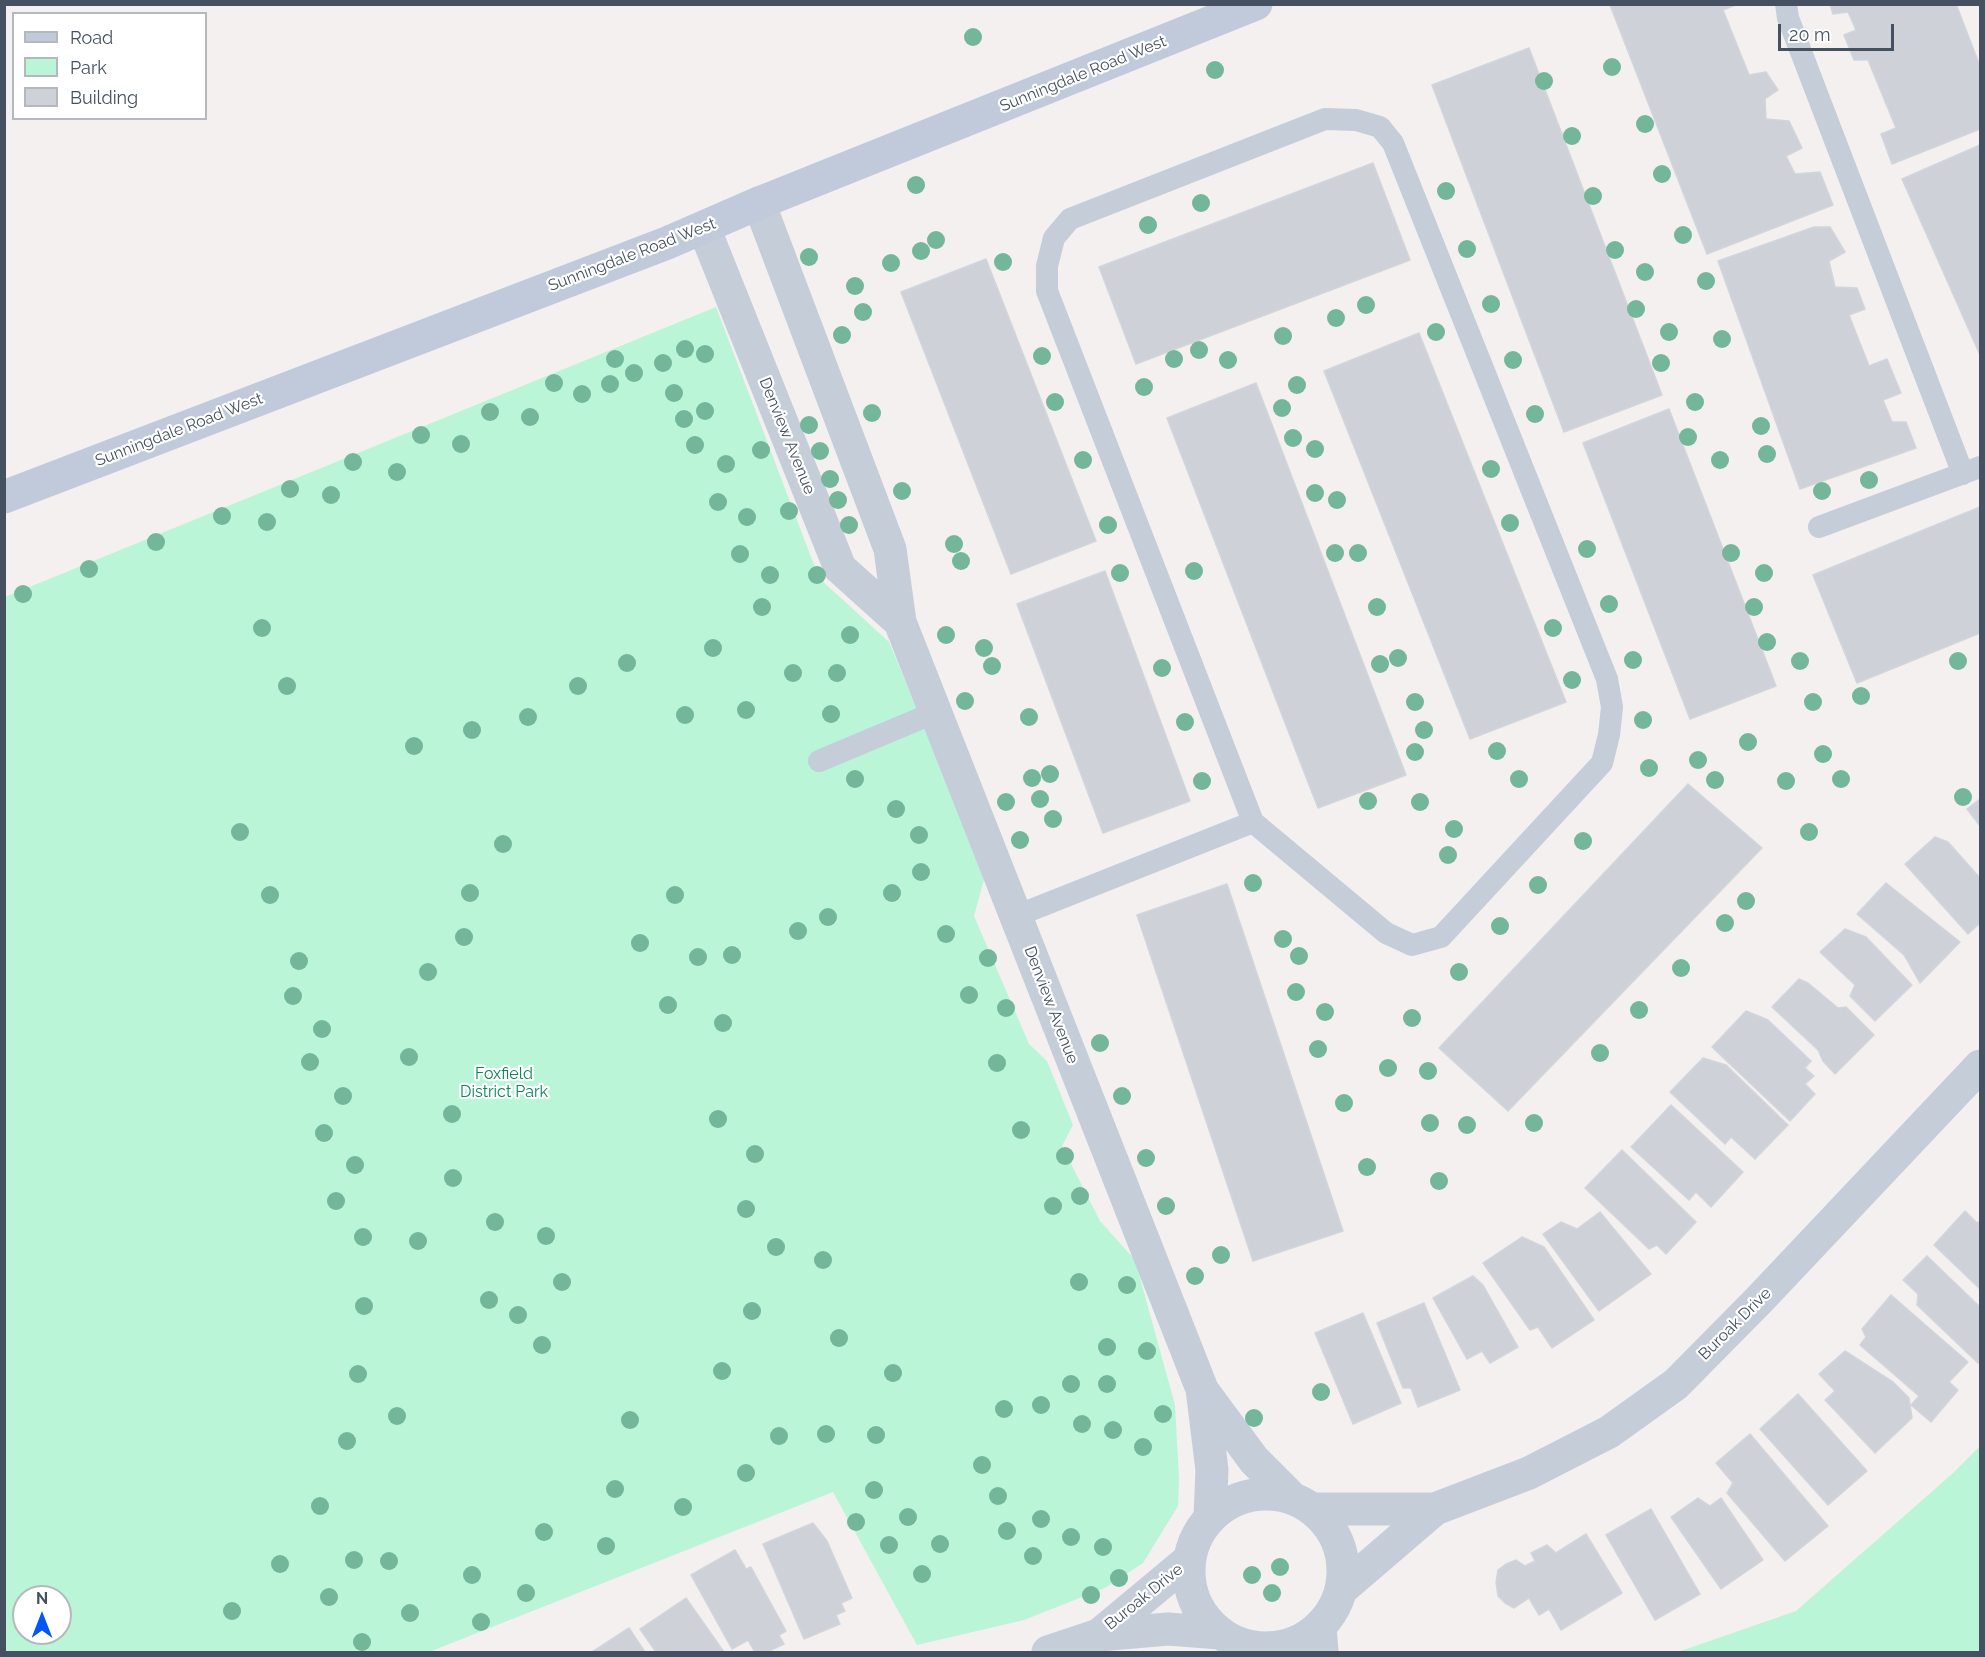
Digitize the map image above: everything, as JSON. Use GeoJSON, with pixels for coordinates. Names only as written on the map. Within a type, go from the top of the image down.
{"type":"FeatureCollection","features":[{"type":"Feature","properties":{"kind":"main road","name":"Sunningdale Road West"},"geometry":{"type":"LineString","coordinates":[[4,497],[704,228],[759,203],[1256,4]]}},
{"type":"Feature","properties":{"kind":"street","name":"Denview Avenue"},"geometry":{"type":"LineString","coordinates":[[759,203],[890,549],[900,622],[1202,1389],[1212,1470],[1210,1516]]}},
{"type":"Feature","properties":{"kind":"street","name":"Denview Avenue"},"geometry":{"type":"LineString","coordinates":[[704,228],[840,568],[900,622]]}},
{"type":"Feature","properties":{"kind":"street","name":"Buroak Drive"},"geometry":{"type":"LineString","coordinates":[[1342,1587],[1435,1509],[1529,1473],[1609,1432],[1676,1383],[1759,1300],[1980,1066]]}},
{"type":"Feature","properties":{"kind":"street","name":"Denview Avenue"},"geometry":{"type":"LineString","coordinates":[[1202,1389],[1254,1460],[1303,1503]]}},
{"type":"Feature","properties":{"kind":"street"},"geometry":{"type":"LineString","coordinates":[[1270,1493],[1303,1503],[1329,1525],[1340,1544],[1344,1566],[1342,1587],[1321,1640],[1305,1638],[1272,1650],[1244,1645],[1220,1633],[1205,1618],[1194,1601],[1189,1581],[1189,1560],[1196,1536],[1210,1516],[1227,1503],[1248,1495],[1270,1493]]}},
{"type":"Feature","properties":{"kind":"street","name":"Buroak Drive"},"geometry":{"type":"LineString","coordinates":[[1303,1503],[1435,1509]]}},
{"type":"Feature","properties":{"kind":"street","name":"Buroak Drive"},"geometry":{"type":"LineString","coordinates":[[1099,1635],[1189,1560]]}},
{"type":"Feature","properties":{"kind":"street","name":"Buroak Drive"},"geometry":{"type":"LineString","coordinates":[[1048,1653],[1099,1635],[1168,1629],[1220,1633]]}},
{"type":"Feature","properties":{"kind":"lane"},"geometry":{"type":"LineString","coordinates":[[1786,4],[1792,29],[1972,471],[1819,527]]}},
{"type":"Feature","properties":{"kind":"lane"},"geometry":{"type":"LineString","coordinates":[[1326,119],[1356,120],[1380,127],[1393,143],[1607,678],[1612,707],[1609,735],[1602,763],[1441,937],[1412,945],[1386,933],[1254,822],[1047,291],[1047,266],[1054,238],[1070,219],[1326,119]]}},
{"type":"Feature","properties":{"kind":"lane"},"geometry":{"type":"LineString","coordinates":[[819,760],[936,712]]}},
{"type":"Feature","properties":{"kind":"lane"},"geometry":{"type":"LineString","coordinates":[[1016,916],[1254,822]]}},
{"type":"Feature","properties":{"kind":"green space","name":"Foxfield District Park"},"geometry":{"type":"Polygon","coordinates":[[[716,307],[819,578],[889,642],[986,872],[974,916],[1029,1044],[1047,1061],[1073,1125],[1062,1146],[1100,1221],[1135,1260],[1175,1405],[1179,1479],[1178,1506],[1143,1563],[1105,1588],[1024,1620],[917,1645],[833,1492],[429,1652],[5,1652],[5,597],[716,307]]]}},
{"type":"Feature","properties":{"kind":"green space"},"geometry":{"type":"Polygon","coordinates":[[[1980,1446],[1980,1652],[1678,1652],[1796,1611],[1952,1474],[1980,1446]]]}},
{"type":"Feature","properties":{"kind":"building"},"geometry":{"type":"Polygon","coordinates":[[[1738,4],[1723,10],[1749,75],[1766,72],[1778,90],[1765,99],[1766,119],[1789,121],[1802,148],[1786,156],[1795,174],[1820,172],[1833,205],[1707,254],[1610,5],[1738,4]]]}},
{"type":"Feature","properties":{"kind":"building"},"geometry":{"type":"Polygon","coordinates":[[[1830,4],[1956,4],[1980,66],[1980,129],[1892,164],[1881,134],[1896,128],[1868,60],[1854,60],[1844,35],[1856,30],[1848,12],[1833,14],[1830,4]]]}},
{"type":"Feature","properties":{"kind":"building"},"geometry":{"type":"Polygon","coordinates":[[[1529,48],[1662,395],[1564,432],[1432,85],[1529,48]]]}},
{"type":"Feature","properties":{"kind":"building"},"geometry":{"type":"Polygon","coordinates":[[[1980,145],[1980,355],[1902,179],[1980,145]]]}},
{"type":"Feature","properties":{"kind":"building"},"geometry":{"type":"Polygon","coordinates":[[[1373,163],[1410,260],[1136,364],[1099,267],[1373,163]]]}},
{"type":"Feature","properties":{"kind":"building"},"geometry":{"type":"Polygon","coordinates":[[[1814,227],[1830,227],[1845,252],[1829,261],[1835,287],[1857,288],[1865,309],[1849,315],[1869,366],[1887,359],[1901,393],[1883,400],[1892,422],[1906,422],[1916,448],[1800,489],[1718,261],[1814,227]]]}},
{"type":"Feature","properties":{"kind":"building"},"geometry":{"type":"Polygon","coordinates":[[[986,259],[1096,541],[1011,574],[901,292],[986,259]]]}},
{"type":"Feature","properties":{"kind":"building"},"geometry":{"type":"Polygon","coordinates":[[[1419,333],[1566,702],[1470,739],[1324,371],[1419,333]]]}},
{"type":"Feature","properties":{"kind":"building"},"geometry":{"type":"Polygon","coordinates":[[[1256,383],[1406,775],[1318,808],[1167,418],[1256,383]]]}},
{"type":"Feature","properties":{"kind":"building"},"geometry":{"type":"Polygon","coordinates":[[[1669,409],[1776,686],[1690,719],[1583,443],[1669,409]]]}},
{"type":"Feature","properties":{"kind":"building"},"geometry":{"type":"Polygon","coordinates":[[[1980,507],[1980,633],[1857,683],[1813,575],[1980,507]]]}},
{"type":"Feature","properties":{"kind":"building"},"geometry":{"type":"Polygon","coordinates":[[[1105,571],[1190,801],[1103,833],[1017,604],[1105,571]]]}},
{"type":"Feature","properties":{"kind":"building"},"geometry":{"type":"Polygon","coordinates":[[[1688,784],[1762,848],[1508,1111],[1439,1048],[1688,784]]]}},
{"type":"Feature","properties":{"kind":"building"},"geometry":{"type":"Polygon","coordinates":[[[1980,799],[1980,826],[1967,809],[1980,799]]]}},
{"type":"Feature","properties":{"kind":"building"},"geometry":{"type":"Polygon","coordinates":[[[1935,837],[1948,842],[1980,878],[1980,923],[1968,934],[1905,864],[1935,837]]]}},
{"type":"Feature","properties":{"kind":"building"},"geometry":{"type":"Polygon","coordinates":[[[1886,883],[1960,942],[1920,983],[1904,955],[1857,914],[1886,883]]]}},
{"type":"Feature","properties":{"kind":"building"},"geometry":{"type":"Polygon","coordinates":[[[1227,884],[1343,1231],[1253,1261],[1137,915],[1227,884]]]}},
{"type":"Feature","properties":{"kind":"building"},"geometry":{"type":"Polygon","coordinates":[[[1845,929],[1866,937],[1912,985],[1875,1021],[1850,996],[1855,985],[1820,952],[1845,929]]]}},
{"type":"Feature","properties":{"kind":"building"},"geometry":{"type":"Polygon","coordinates":[[[1799,979],[1808,983],[1838,1008],[1846,1007],[1874,1035],[1835,1074],[1823,1061],[1818,1050],[1772,1007],[1799,979]]]}},
{"type":"Feature","properties":{"kind":"building"},"geometry":{"type":"Polygon","coordinates":[[[1746,1011],[1768,1020],[1811,1061],[1805,1068],[1814,1076],[1805,1084],[1815,1094],[1790,1121],[1712,1047],[1746,1011]]]}},
{"type":"Feature","properties":{"kind":"building"},"geometry":{"type":"Polygon","coordinates":[[[1703,1058],[1726,1065],[1788,1125],[1755,1159],[1731,1137],[1725,1144],[1670,1092],[1703,1058]]]}},
{"type":"Feature","properties":{"kind":"building"},"geometry":{"type":"Polygon","coordinates":[[[1671,1105],[1743,1172],[1711,1207],[1696,1192],[1689,1200],[1631,1147],[1671,1105]]]}},
{"type":"Feature","properties":{"kind":"building"},"geometry":{"type":"Polygon","coordinates":[[[1622,1150],[1696,1222],[1666,1254],[1657,1245],[1649,1249],[1585,1188],[1622,1150]]]}},
{"type":"Feature","properties":{"kind":"building"},"geometry":{"type":"Polygon","coordinates":[[[1965,1211],[1977,1223],[1980,1221],[1980,1289],[1934,1245],[1965,1211]]]}},
{"type":"Feature","properties":{"kind":"building"},"geometry":{"type":"Polygon","coordinates":[[[1600,1212],[1651,1274],[1599,1311],[1543,1234],[1561,1222],[1577,1229],[1600,1212]]]}},
{"type":"Feature","properties":{"kind":"building"},"geometry":{"type":"Polygon","coordinates":[[[1522,1237],[1544,1247],[1594,1320],[1552,1348],[1538,1327],[1530,1330],[1483,1263],[1522,1237]]]}},
{"type":"Feature","properties":{"kind":"building"},"geometry":{"type":"Polygon","coordinates":[[[1927,1256],[1980,1307],[1980,1360],[1978,1363],[1917,1305],[1918,1294],[1903,1280],[1927,1256]]]}},
{"type":"Feature","properties":{"kind":"building"},"geometry":{"type":"Polygon","coordinates":[[[1473,1276],[1483,1285],[1518,1347],[1490,1363],[1482,1351],[1467,1359],[1433,1298],[1473,1276]]]}},
{"type":"Feature","properties":{"kind":"building"},"geometry":{"type":"Polygon","coordinates":[[[1891,1295],[1968,1362],[1949,1382],[1958,1390],[1931,1422],[1911,1405],[1919,1396],[1860,1345],[1866,1337],[1862,1329],[1891,1295]]]}},
{"type":"Feature","properties":{"kind":"building"},"geometry":{"type":"Polygon","coordinates":[[[1424,1303],[1460,1390],[1418,1407],[1411,1388],[1403,1388],[1377,1323],[1424,1303]]]}},
{"type":"Feature","properties":{"kind":"building"},"geometry":{"type":"Polygon","coordinates":[[[1363,1313],[1401,1403],[1353,1424],[1315,1333],[1363,1313]]]}},
{"type":"Feature","properties":{"kind":"building"},"geometry":{"type":"Polygon","coordinates":[[[1845,1351],[1893,1382],[1909,1398],[1912,1418],[1875,1453],[1825,1400],[1835,1391],[1819,1374],[1845,1351]]]}},
{"type":"Feature","properties":{"kind":"building"},"geometry":{"type":"Polygon","coordinates":[[[1798,1394],[1867,1471],[1828,1505],[1760,1429],[1798,1394]]]}},
{"type":"Feature","properties":{"kind":"building"},"geometry":{"type":"Polygon","coordinates":[[[1750,1434],[1828,1526],[1785,1561],[1727,1493],[1733,1483],[1716,1463],[1750,1434]]]}},
{"type":"Feature","properties":{"kind":"building"},"geometry":{"type":"Polygon","coordinates":[[[1698,1498],[1710,1506],[1721,1498],[1763,1560],[1721,1589],[1671,1517],[1698,1498]]]}},
{"type":"Feature","properties":{"kind":"building"},"geometry":{"type":"Polygon","coordinates":[[[1651,1509],[1700,1594],[1655,1620],[1606,1535],[1651,1509]]]}},
{"type":"Feature","properties":{"kind":"building"},"geometry":{"type":"Polygon","coordinates":[[[813,1523],[827,1541],[852,1598],[841,1603],[845,1611],[836,1615],[840,1624],[804,1639],[763,1544],[813,1523]]]}},
{"type":"Feature","properties":{"kind":"building"},"geometry":{"type":"Polygon","coordinates":[[[1586,1534],[1622,1593],[1561,1630],[1549,1609],[1539,1615],[1529,1598],[1514,1608],[1498,1596],[1496,1582],[1498,1570],[1506,1564],[1516,1560],[1525,1566],[1535,1561],[1531,1553],[1547,1545],[1556,1553],[1586,1534]]]}},
{"type":"Feature","properties":{"kind":"building"},"geometry":{"type":"Polygon","coordinates":[[[735,1550],[746,1569],[751,1567],[786,1631],[779,1635],[784,1644],[767,1652],[755,1652],[748,1640],[732,1649],[691,1575],[735,1550]]]}},
{"type":"Feature","properties":{"kind":"building"},"geometry":{"type":"Polygon","coordinates":[[[686,1598],[724,1652],[656,1652],[640,1629],[686,1598]]]}},
{"type":"Feature","properties":{"kind":"building"},"geometry":{"type":"Polygon","coordinates":[[[629,1628],[645,1652],[592,1652],[629,1628]]]}}]}
